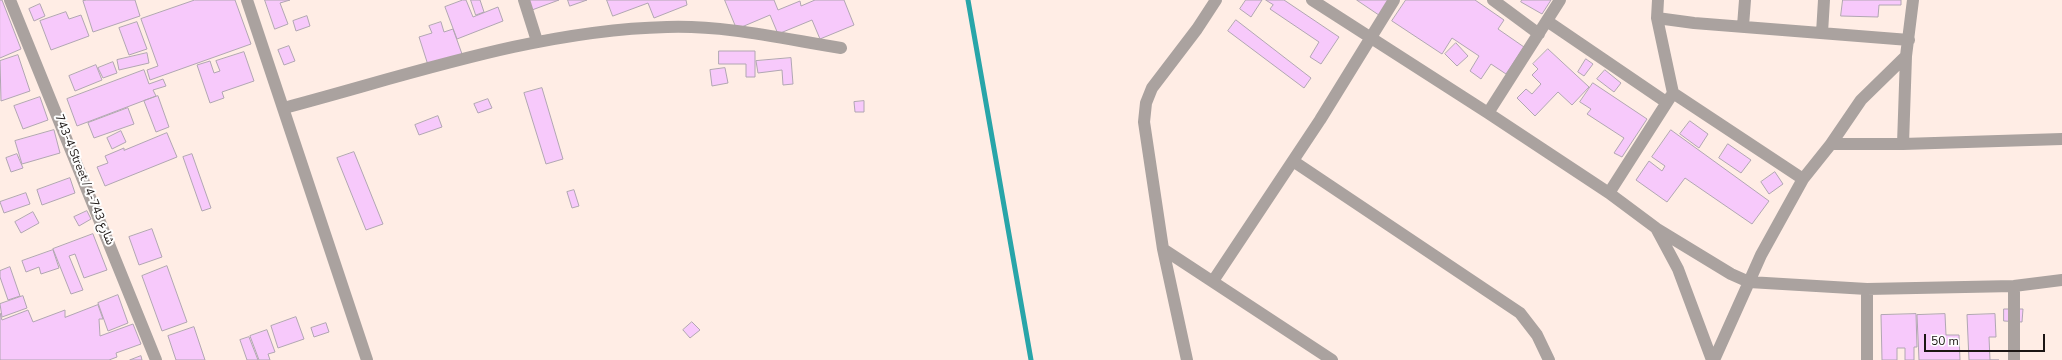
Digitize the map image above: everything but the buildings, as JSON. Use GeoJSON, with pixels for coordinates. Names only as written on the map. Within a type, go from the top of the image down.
{"type":"FeatureCollection","features":[{"type":"Feature","properties":{"kind":"street","name":"743-4 Street / شارع 743-4"},"geometry":{"type":"LineString","coordinates":[[10,0],[156,360]]}},
{"type":"Feature","properties":{"kind":"street"},"geometry":{"type":"LineString","coordinates":[[247,0],[367,360]]}},
{"type":"Feature","properties":{"kind":"street"},"geometry":{"type":"LineString","coordinates":[[524,0],[537,41]]}},
{"type":"Feature","properties":{"kind":"street"},"geometry":{"type":"LineString","coordinates":[[1187,360],[1163,249],[1144,122],[1146,103],[1152,88],[1216,0]]}},
{"type":"Feature","properties":{"kind":"street"},"geometry":{"type":"LineString","coordinates":[[1312,0],[1488,113],[1609,194],[1656,228],[1731,274],[1749,282],[1866,289],[2014,286],[2062,280]]}},
{"type":"Feature","properties":{"kind":"street"},"geometry":{"type":"LineString","coordinates":[[1213,281],[1293,161],[1394,0]]}},
{"type":"Feature","properties":{"kind":"street"},"geometry":{"type":"LineString","coordinates":[[1493,0],[1539,34]]}},
{"type":"Feature","properties":{"kind":"street"},"geometry":{"type":"LineString","coordinates":[[1488,113],[1560,0]]}},
{"type":"Feature","properties":{"kind":"street"},"geometry":{"type":"LineString","coordinates":[[1609,194],[1670,98],[1657,18],[1658,0]]}},
{"type":"Feature","properties":{"kind":"street"},"geometry":{"type":"LineString","coordinates":[[1743,26],[1745,0]]}},
{"type":"Feature","properties":{"kind":"street"},"geometry":{"type":"LineString","coordinates":[[1822,33],[1824,0]]}},
{"type":"Feature","properties":{"kind":"street"},"geometry":{"type":"LineString","coordinates":[[1902,144],[1906,56],[1913,0]]}},
{"type":"Feature","properties":{"kind":"street"},"geometry":{"type":"LineString","coordinates":[[1657,18],[1909,40]]}},
{"type":"Feature","properties":{"kind":"street"},"geometry":{"type":"LineString","coordinates":[[1547,21],[1803,179]]}},
{"type":"Feature","properties":{"kind":"street"},"geometry":{"type":"LineString","coordinates":[[284,108],[537,41],[588,32],[668,27],[715,28],[841,48]]}},
{"type":"Feature","properties":{"kind":"street"},"geometry":{"type":"LineString","coordinates":[[1713,360],[1761,255],[1803,179],[1831,144],[1861,100],[1906,56]]}},
{"type":"Feature","properties":{"kind":"street"},"geometry":{"type":"LineString","coordinates":[[1831,144],[1902,144],[2062,139]]}},
{"type":"Feature","properties":{"kind":"street"},"geometry":{"type":"LineString","coordinates":[[1293,161],[1520,313],[1537,335],[1548,360]]}},
{"type":"Feature","properties":{"kind":"street"},"geometry":{"type":"LineString","coordinates":[[1656,228],[1678,269],[1713,360]]}},
{"type":"Feature","properties":{"kind":"street"},"geometry":{"type":"LineString","coordinates":[[1163,249],[1332,360]]}},
{"type":"Feature","properties":{"kind":"street"},"geometry":{"type":"LineString","coordinates":[[2014,286],[2014,360]]}},
{"type":"Feature","properties":{"kind":"street"},"geometry":{"type":"LineString","coordinates":[[1866,289],[1867,360]]}},
{"type":"Feature","properties":{"kind":"waterway"},"geometry":{"type":"LineString","coordinates":[[968,0],[1031,360]]}}]}
